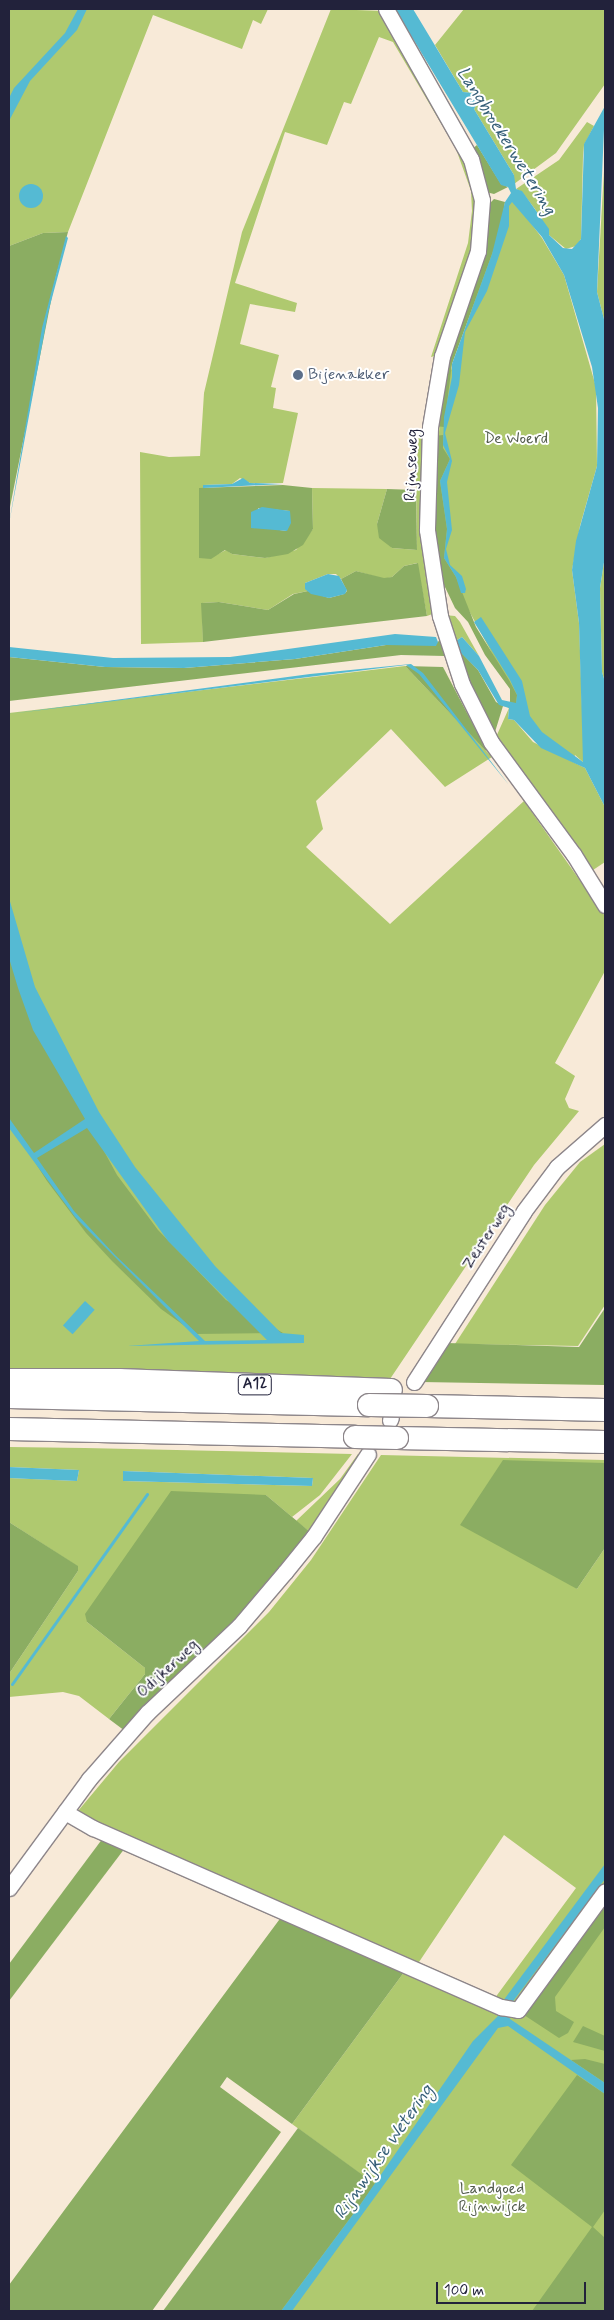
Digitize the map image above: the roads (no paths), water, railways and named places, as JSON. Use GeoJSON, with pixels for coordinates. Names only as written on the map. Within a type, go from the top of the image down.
{"type":"FeatureCollection","features":[{"type":"Feature","properties":{"kind":"highway","name":"A12"},"geometry":{"type":"LineString","coordinates":[[9,1380],[85,1388],[118,1389],[391,1390],[419,1393],[462,1406],[605,1410]]}},
{"type":"Feature","properties":{"kind":"highway","name":"A12"},"geometry":{"type":"LineString","coordinates":[[9,1397],[85,1388]]}},
{"type":"Feature","properties":{"kind":"highway","name":"A12"},"geometry":{"type":"LineString","coordinates":[[118,1389],[369,1405],[419,1393]]}},
{"type":"Feature","properties":{"kind":"highway"},"geometry":{"type":"LineString","coordinates":[[9,1429],[117,1431],[361,1445],[393,1425],[605,1442]]}},
{"type":"Feature","properties":{"kind":"street","name":"Rijnseweg"},"geometry":{"type":"LineString","coordinates":[[386,9],[471,159],[482,200],[478,251],[442,356],[430,427],[427,530],[440,616],[462,684],[490,742],[574,856],[605,905]]}},
{"type":"Feature","properties":{"kind":"street","name":"Zeisterweg"},"geometry":{"type":"LineString","coordinates":[[419,1393],[524,1211],[557,1167],[605,1125]]}},
{"type":"Feature","properties":{"kind":"street","name":"Odijkerweg"},"geometry":{"type":"LineString","coordinates":[[9,1888],[89,1779],[146,1713],[251,1613],[314,1536],[352,1478],[361,1445]]}},
{"type":"Feature","properties":{"kind":"street"},"geometry":{"type":"LineString","coordinates":[[65,1812],[93,1828],[501,2007],[518,2010],[605,1891]]}},
{"type":"Feature","properties":{"kind":"water"},"geometry":{"type":"Polygon","coordinates":[[[78,9],[87,9],[77,30],[30,81],[9,121],[9,98],[14,88],[65,33],[78,9]]]}},
{"type":"Feature","properties":{"kind":"water"},"geometry":{"type":"Polygon","coordinates":[[[395,9],[413,9],[463,92],[474,93],[478,102],[474,109],[514,175],[516,189],[522,191],[549,229],[549,235],[563,248],[572,249],[581,239],[584,144],[605,106],[597,292],[605,323],[605,556],[600,588],[602,672],[605,682],[605,807],[585,768],[541,748],[514,720],[508,719],[509,708],[499,705],[478,670],[455,647],[454,642],[462,637],[479,656],[502,700],[516,703],[517,695],[510,680],[474,622],[481,617],[522,681],[530,716],[542,732],[583,762],[579,623],[572,570],[576,541],[597,466],[598,408],[592,367],[564,275],[542,237],[512,202],[509,206],[509,226],[487,291],[465,332],[459,385],[445,433],[452,461],[447,482],[452,530],[446,549],[450,565],[462,576],[466,589],[465,593],[461,593],[456,577],[444,558],[447,529],[440,481],[450,459],[443,445],[444,417],[452,377],[452,364],[492,254],[505,202],[511,193],[508,187],[501,185],[395,9]]]}},
{"type":"Feature","properties":{"kind":"water"},"geometry":{"type":"Polygon","coordinates":[[[31,184],[36,185],[42,191],[42,201],[36,207],[31,208],[26,207],[20,201],[19,196],[20,191],[26,185],[31,184]]]}},
{"type":"Feature","properties":{"kind":"water"},"geometry":{"type":"Polygon","coordinates":[[[66,236],[68,238],[48,313],[9,524],[42,328],[66,236]]]}},
{"type":"Feature","properties":{"kind":"water"},"geometry":{"type":"Polygon","coordinates":[[[243,478],[250,483],[283,484],[203,488],[203,485],[232,484],[243,478]]]}},
{"type":"Feature","properties":{"kind":"water"},"geometry":{"type":"Polygon","coordinates":[[[262,507],[290,511],[291,523],[287,531],[251,528],[251,512],[262,507]]]}},
{"type":"Feature","properties":{"kind":"water"},"geometry":{"type":"Polygon","coordinates":[[[328,574],[339,576],[347,590],[345,594],[329,598],[311,594],[305,589],[305,583],[328,574]]]}},
{"type":"Feature","properties":{"kind":"water"},"geometry":{"type":"Polygon","coordinates":[[[395,634],[436,637],[438,642],[436,646],[386,645],[295,659],[184,668],[105,667],[9,657],[9,647],[113,658],[230,657],[395,634]]]}},
{"type":"Feature","properties":{"kind":"water"},"geometry":{"type":"Polygon","coordinates":[[[411,664],[423,673],[509,785],[419,674],[406,665],[9,714],[310,674],[411,664]]]}},
{"type":"Feature","properties":{"kind":"water"},"geometry":{"type":"Polygon","coordinates":[[[9,898],[35,987],[99,1112],[135,1167],[215,1266],[281,1333],[304,1335],[304,1343],[127,1346],[199,1341],[75,1217],[9,1128],[9,1118],[34,1153],[85,1119],[33,1030],[9,958],[9,898]],[[87,1128],[37,1158],[74,1211],[115,1255],[205,1341],[267,1340],[168,1241],[87,1128]]]}},
{"type":"Feature","properties":{"kind":"water"},"geometry":{"type":"Polygon","coordinates":[[[85,1301],[95,1310],[73,1334],[63,1326],[85,1301]]]}},
{"type":"Feature","properties":{"kind":"water"},"geometry":{"type":"Polygon","coordinates":[[[9,1467],[79,1470],[77,1481],[30,1479],[9,1478],[9,1467]]]}},
{"type":"Feature","properties":{"kind":"water"},"geometry":{"type":"Polygon","coordinates":[[[123,1471],[313,1478],[312,1486],[123,1481],[123,1471]]]}},
{"type":"Feature","properties":{"kind":"water"},"geometry":{"type":"Polygon","coordinates":[[[605,1864],[605,1879],[511,2004],[503,2001],[605,1864]]]}},
{"type":"Feature","properties":{"kind":"water"},"geometry":{"type":"Polygon","coordinates":[[[502,2012],[507,2012],[510,2019],[605,2083],[605,2094],[508,2026],[498,2028],[292,2311],[281,2311],[360,2205],[473,2041],[502,2012]]]}},
{"type":"Feature","properties":{"kind":"waterway"},"geometry":{"type":"LineString","coordinates":[[12,1684],[147,1494]]}},
{"type":"Feature","properties":{"kind":"place","name":"Bijenakker"},"geometry":{"type":"Point","coordinates":[298,375]}},
{"type":"Feature","properties":{"kind":"water label","name":"Langbroekerwetering"},"geometry":{"type":"Point","coordinates":[506,141]}},
{"type":"Feature","properties":{"kind":"water label","name":"Rijnwijkse Wetering"},"geometry":{"type":"Point","coordinates":[384,2152]}},
{"type":"Feature","properties":{"kind":"park label","name":"De Woerd"},"geometry":{"type":"Point","coordinates":[516,439]}},
{"type":"Feature","properties":{"kind":"park label","name":"Landgoed Rijnwijck"},"geometry":{"type":"Point","coordinates":[492,2198]}}]}
